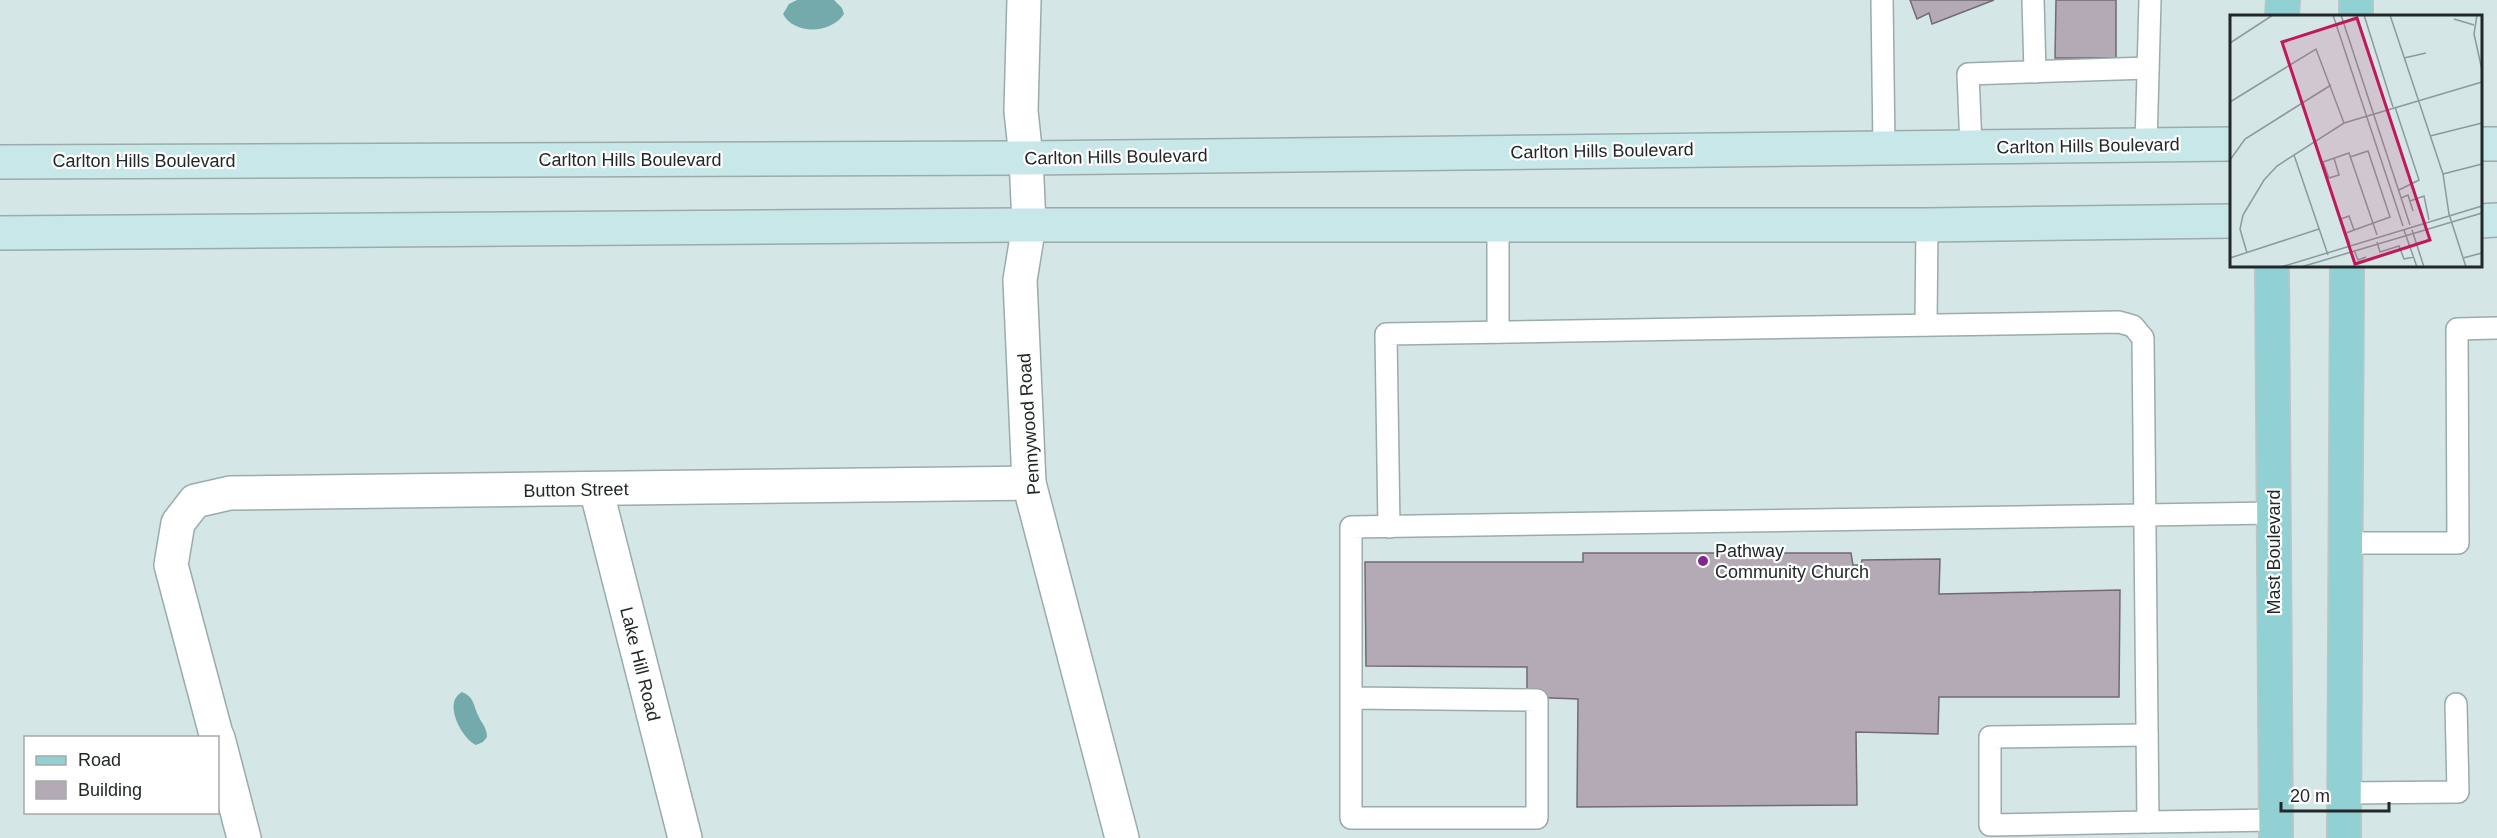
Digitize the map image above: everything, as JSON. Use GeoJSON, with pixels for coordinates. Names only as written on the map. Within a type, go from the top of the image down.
{"type":"FeatureCollection","features":[{"type":"Feature","properties":{"kind":"main road"},"geometry":{"type":"LineString","coordinates":[[2282,15],[2283,0]]}},
{"type":"Feature","properties":{"kind":"main road","name":"Mast Boulevard"},"geometry":{"type":"LineString","coordinates":[[2272,267],[2276,829]]}},
{"type":"Feature","properties":{"kind":"main road"},"geometry":{"type":"LineString","coordinates":[[2344,838],[2347,267]]}},
{"type":"Feature","properties":{"kind":"street","name":"Pennywood Road"},"geometry":{"type":"LineString","coordinates":[[1024,0],[1021,111],[1029,225],[1020,280],[1029,483],[1122,838]]}},
{"type":"Feature","properties":{"kind":"street","name":"Carlton Hills Boulevard"},"geometry":{"type":"LineString","coordinates":[[0,162],[1026,158],[2230,144]]}},
{"type":"Feature","properties":{"kind":"street"},"geometry":{"type":"LineString","coordinates":[[2482,221],[2497,220]]}},
{"type":"Feature","properties":{"kind":"street"},"geometry":{"type":"LineString","coordinates":[[0,233],[1029,225],[1927,225],[2230,221]]}},
{"type":"Feature","properties":{"kind":"street","name":"Button Street"},"geometry":{"type":"LineString","coordinates":[[216,736],[171,565],[178,523],[195,501],[230,493],[1029,483]]}},
{"type":"Feature","properties":{"kind":"street","name":"Lake Hill Road"},"geometry":{"type":"LineString","coordinates":[[596,489],[685,838]]}},
{"type":"Feature","properties":{"kind":"street"},"geometry":{"type":"LineString","coordinates":[[219,745],[244,838]]}},
{"type":"Feature","properties":{"kind":"lane"},"geometry":{"type":"LineString","coordinates":[[1882,0],[1884,148]]}},
{"type":"Feature","properties":{"kind":"lane"},"geometry":{"type":"LineString","coordinates":[[2033,0],[2035,72]]}},
{"type":"Feature","properties":{"kind":"lane"},"geometry":{"type":"LineString","coordinates":[[2146,145],[2150,0]]}},
{"type":"Feature","properties":{"kind":"lane"},"geometry":{"type":"LineString","coordinates":[[1971,147],[1968,74],[2148,69]]}},
{"type":"Feature","properties":{"kind":"lane"},"geometry":{"type":"LineString","coordinates":[[1498,225],[1498,332]]}},
{"type":"Feature","properties":{"kind":"lane"},"geometry":{"type":"LineString","coordinates":[[1926,325],[1927,225]]}},
{"type":"Feature","properties":{"kind":"lane"},"geometry":{"type":"LineString","coordinates":[[1389,527],[1386,334],[2119,322],[2133,326],[2143,338],[2143,516],[2148,822]]}},
{"type":"Feature","properties":{"kind":"lane"},"geometry":{"type":"LineString","coordinates":[[2345,543],[2458,543],[2457,329],[2497,328]]}},
{"type":"Feature","properties":{"kind":"lane"},"geometry":{"type":"LineString","coordinates":[[1351,698],[1537,700],[1537,818],[1351,818],[1351,698],[1351,527],[2273,513]]}},
{"type":"Feature","properties":{"kind":"lane"},"geometry":{"type":"LineString","coordinates":[[2344,793],[2458,792],[2456,704]]}},
{"type":"Feature","properties":{"kind":"lane"},"geometry":{"type":"LineString","coordinates":[[2147,735],[1990,737],[1990,825],[2148,822],[2276,829]]}},
{"type":"Feature","properties":{"kind":"water"},"geometry":{"type":"Polygon","coordinates":[[[797,0],[834,0],[842,8],[844,14],[831,25],[804,29],[788,21],[783,14],[789,4],[797,0]]]}},
{"type":"Feature","properties":{"kind":"water"},"geometry":{"type":"Polygon","coordinates":[[[462,692],[471,699],[486,730],[487,737],[476,745],[465,736],[456,720],[454,704],[456,697],[462,692]]]}},
{"type":"Feature","properties":{"kind":"building"},"geometry":{"type":"Polygon","coordinates":[[[1910,0],[1994,0],[1932,24],[1929,13],[1917,19],[1910,0]]]}},
{"type":"Feature","properties":{"kind":"building"},"geometry":{"type":"Polygon","coordinates":[[[2056,0],[2116,0],[2116,58],[2055,58],[2056,0]]]}},
{"type":"Feature","properties":{"kind":"building"},"geometry":{"type":"Polygon","coordinates":[[[1583,553],[1851,553],[1853,565],[1861,565],[1862,560],[1940,559],[1939,594],[2120,590],[2119,697],[1939,697],[1938,734],[1856,732],[1857,805],[1577,807],[1578,699],[1527,697],[1527,667],[1366,666],[1365,562],[1583,562],[1583,553]]]}},
{"type":"Feature","properties":{"kind":"place","name":"Pathway Community Church"},"geometry":{"type":"Point","coordinates":[1703,561]}}]}
